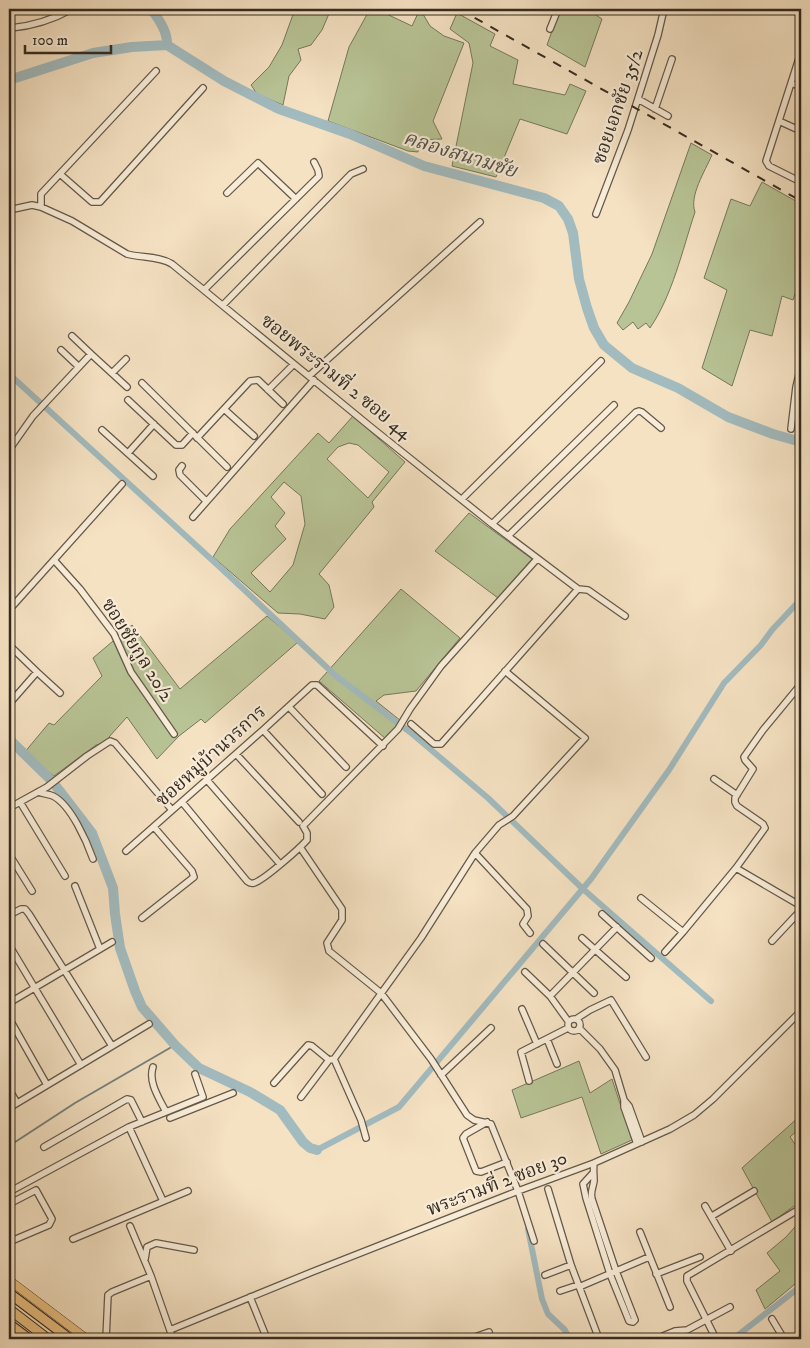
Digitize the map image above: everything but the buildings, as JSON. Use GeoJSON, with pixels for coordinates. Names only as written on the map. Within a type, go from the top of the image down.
{"type":"FeatureCollection","features":[{"type":"Feature","properties":{"kind":"highway"},"geometry":{"type":"LineString","coordinates":[[9,1293],[70,1339]]}},
{"type":"Feature","properties":{"kind":"highway"},"geometry":{"type":"LineString","coordinates":[[9,1300],[62,1339]]}},
{"type":"Feature","properties":{"kind":"highway"},"geometry":{"type":"LineString","coordinates":[[9,1309],[48,1339]]}},
{"type":"Feature","properties":{"kind":"highway"},"geometry":{"type":"LineString","coordinates":[[9,1324],[29,1339]]}},
{"type":"Feature","properties":{"kind":"highway"},"geometry":{"type":"LineString","coordinates":[[9,1328],[24,1339]]}},
{"type":"Feature","properties":{"kind":"main road"},"geometry":{"type":"LineString","coordinates":[[9,1280],[87,1339]]}},
{"type":"Feature","properties":{"kind":"street"},"geometry":{"type":"LineString","coordinates":[[9,26],[11,28],[25,26],[63,14],[72,9]]}},
{"type":"Feature","properties":{"kind":"street"},"geometry":{"type":"LineString","coordinates":[[550,29],[558,9]]}},
{"type":"Feature","properties":{"kind":"street","name":"ซอยเอกชัย 35/2"},"geometry":{"type":"LineString","coordinates":[[596,214],[628,130],[658,35],[664,9]]}},
{"type":"Feature","properties":{"kind":"street"},"geometry":{"type":"LineString","coordinates":[[801,52],[766,161],[769,166],[801,182]]}},
{"type":"Feature","properties":{"kind":"street"},"geometry":{"type":"LineString","coordinates":[[655,109],[672,59]]}},
{"type":"Feature","properties":{"kind":"street"},"geometry":{"type":"LineString","coordinates":[[41,208],[41,194],[156,71]]}},
{"type":"Feature","properties":{"kind":"street"},"geometry":{"type":"LineString","coordinates":[[792,83],[801,87]]}},
{"type":"Feature","properties":{"kind":"street"},"geometry":{"type":"LineString","coordinates":[[60,174],[92,202],[100,202],[204,88]]}},
{"type":"Feature","properties":{"kind":"street"},"geometry":{"type":"LineString","coordinates":[[638,99],[668,116]]}},
{"type":"Feature","properties":{"kind":"street"},"geometry":{"type":"LineString","coordinates":[[779,121],[801,131]]}},
{"type":"Feature","properties":{"kind":"street"},"geometry":{"type":"LineString","coordinates":[[204,290],[319,176],[314,162]]}},
{"type":"Feature","properties":{"kind":"street"},"geometry":{"type":"LineString","coordinates":[[227,193],[258,163],[296,199]]}},
{"type":"Feature","properties":{"kind":"street"},"geometry":{"type":"LineString","coordinates":[[223,305],[351,174],[363,169]]}},
{"type":"Feature","properties":{"kind":"street","name":"ซอยพระรามที่ 2 ซอย 44"},"geometry":{"type":"LineString","coordinates":[[9,210],[32,205],[72,221],[127,254],[167,261],[537,559],[578,588],[588,590],[625,616]]}},
{"type":"Feature","properties":{"kind":"street"},"geometry":{"type":"LineString","coordinates":[[193,517],[312,378],[480,222]]}},
{"type":"Feature","properties":{"kind":"street"},"geometry":{"type":"LineString","coordinates":[[72,336],[126,387]]}},
{"type":"Feature","properties":{"kind":"street"},"geometry":{"type":"LineString","coordinates":[[61,350],[79,367]]}},
{"type":"Feature","properties":{"kind":"street"},"geometry":{"type":"LineString","coordinates":[[9,450],[43,405],[91,354]]}},
{"type":"Feature","properties":{"kind":"street"},"geometry":{"type":"LineString","coordinates":[[112,373],[126,358]]}},
{"type":"Feature","properties":{"kind":"street"},"geometry":{"type":"LineString","coordinates":[[462,499],[602,361]]}},
{"type":"Feature","properties":{"kind":"street"},"geometry":{"type":"LineString","coordinates":[[268,390],[294,364]]}},
{"type":"Feature","properties":{"kind":"street"},"geometry":{"type":"LineString","coordinates":[[791,430],[796,386],[801,366]]}},
{"type":"Feature","properties":{"kind":"street"},"geometry":{"type":"LineString","coordinates":[[128,400],[176,445],[182,445],[195,435],[224,409],[250,381],[258,380],[283,404]]}},
{"type":"Feature","properties":{"kind":"street"},"geometry":{"type":"LineString","coordinates":[[142,383],[228,467]]}},
{"type":"Feature","properties":{"kind":"street"},"geometry":{"type":"LineString","coordinates":[[492,524],[614,405]]}},
{"type":"Feature","properties":{"kind":"street"},"geometry":{"type":"LineString","coordinates":[[224,409],[254,436]]}},
{"type":"Feature","properties":{"kind":"street"},"geometry":{"type":"LineString","coordinates":[[508,536],[636,412],[642,412],[661,428]]}},
{"type":"Feature","properties":{"kind":"street"},"geometry":{"type":"LineString","coordinates":[[128,453],[154,424]]}},
{"type":"Feature","properties":{"kind":"street"},"geometry":{"type":"LineString","coordinates":[[102,430],[153,476]]}},
{"type":"Feature","properties":{"kind":"street"},"geometry":{"type":"LineString","coordinates":[[182,466],[179,470],[180,475],[206,501]]}},
{"type":"Feature","properties":{"kind":"street"},"geometry":{"type":"LineString","coordinates":[[9,610],[122,484]]}},
{"type":"Feature","properties":{"kind":"street"},"geometry":{"type":"LineString","coordinates":[[301,824],[383,746],[398,729],[441,666],[537,559]]}},
{"type":"Feature","properties":{"kind":"street","name":"ซอยชัยกูล 20/2"},"geometry":{"type":"LineString","coordinates":[[54,560],[80,589],[114,634],[131,672],[174,734]]}},
{"type":"Feature","properties":{"kind":"street"},"geometry":{"type":"LineString","coordinates":[[411,724],[434,744],[441,744],[578,588]]}},
{"type":"Feature","properties":{"kind":"street"},"geometry":{"type":"LineString","coordinates":[[9,645],[60,693]]}},
{"type":"Feature","properties":{"kind":"street"},"geometry":{"type":"LineString","coordinates":[[301,1097],[332,1060],[422,938],[475,853],[498,825],[513,816],[585,738],[505,671]]}},
{"type":"Feature","properties":{"kind":"street"},"geometry":{"type":"LineString","coordinates":[[9,704],[37,672]]}},
{"type":"Feature","properties":{"kind":"street"},"geometry":{"type":"LineString","coordinates":[[665,952],[736,868],[765,828],[763,824],[734,802],[753,769],[744,757],[801,684]]}},
{"type":"Feature","properties":{"kind":"street","name":"ซอยหมู่บ้านวรการ"},"geometry":{"type":"LineString","coordinates":[[126,851],[312,685],[317,685],[383,746]]}},
{"type":"Feature","properties":{"kind":"street"},"geometry":{"type":"LineString","coordinates":[[289,707],[346,767]]}},
{"type":"Feature","properties":{"kind":"street"},"geometry":{"type":"LineString","coordinates":[[263,730],[322,794]]}},
{"type":"Feature","properties":{"kind":"street"},"geometry":{"type":"LineString","coordinates":[[9,808],[47,787],[110,741],[115,743],[172,810]]}},
{"type":"Feature","properties":{"kind":"street"},"geometry":{"type":"LineString","coordinates":[[182,802],[246,881],[251,884],[280,864],[300,847],[307,840],[307,833],[301,824],[236,754]]}},
{"type":"Feature","properties":{"kind":"street"},"geometry":{"type":"LineString","coordinates":[[714,779],[737,795]]}},
{"type":"Feature","properties":{"kind":"street"},"geometry":{"type":"LineString","coordinates":[[207,780],[280,864]]}},
{"type":"Feature","properties":{"kind":"street"},"geometry":{"type":"LineString","coordinates":[[38,792],[54,796],[73,817],[94,859]]}},
{"type":"Feature","properties":{"kind":"street"},"geometry":{"type":"LineString","coordinates":[[20,802],[65,876]]}},
{"type":"Feature","properties":{"kind":"street"},"geometry":{"type":"LineString","coordinates":[[142,918],[194,877],[192,871],[154,827]]}},
{"type":"Feature","properties":{"kind":"street"},"geometry":{"type":"LineString","coordinates":[[300,847],[342,909],[342,920],[327,943],[328,952],[381,993],[431,1058],[470,1118],[488,1122],[493,1127],[518,1191],[534,1241]]}},
{"type":"Feature","properties":{"kind":"street"},"geometry":{"type":"LineString","coordinates":[[475,853],[526,909],[528,916],[523,924],[530,934]]}},
{"type":"Feature","properties":{"kind":"street"},"geometry":{"type":"LineString","coordinates":[[9,854],[32,891]]}},
{"type":"Feature","properties":{"kind":"street"},"geometry":{"type":"LineString","coordinates":[[736,868],[801,908],[772,941]]}},
{"type":"Feature","properties":{"kind":"street"},"geometry":{"type":"LineString","coordinates":[[75,886],[100,949]]}},
{"type":"Feature","properties":{"kind":"street"},"geometry":{"type":"LineString","coordinates":[[641,898],[683,932]]}},
{"type":"Feature","properties":{"kind":"street"},"geometry":{"type":"LineString","coordinates":[[9,915],[25,909],[112,1046]]}},
{"type":"Feature","properties":{"kind":"street"},"geometry":{"type":"LineString","coordinates":[[602,914],[651,958]]}},
{"type":"Feature","properties":{"kind":"street"},"geometry":{"type":"LineString","coordinates":[[550,996],[617,927]]}},
{"type":"Feature","properties":{"kind":"street"},"geometry":{"type":"LineString","coordinates":[[582,938],[626,977]]}},
{"type":"Feature","properties":{"kind":"street"},"geometry":{"type":"LineString","coordinates":[[9,1003],[112,942]]}},
{"type":"Feature","properties":{"kind":"street"},"geometry":{"type":"LineString","coordinates":[[543,944],[594,992]]}},
{"type":"Feature","properties":{"kind":"street"},"geometry":{"type":"LineString","coordinates":[[9,945],[81,1065]]}},
{"type":"Feature","properties":{"kind":"street"},"geometry":{"type":"LineString","coordinates":[[525,972],[550,996],[568,1021],[568,1028]]}},
{"type":"Feature","properties":{"kind":"street"},"geometry":{"type":"LineString","coordinates":[[568,1021],[576,1019],[611,1000],[646,1057]]}},
{"type":"Feature","properties":{"kind":"street"},"geometry":{"type":"LineString","coordinates":[[522,1009],[537,1044]]}},
{"type":"Feature","properties":{"kind":"street","name":"พระรามที่ 2 ซอย 30"},"geometry":{"type":"LineString","coordinates":[[170,1330],[518,1191],[594,1163],[670,1129],[704,1107],[801,1011]]}},
{"type":"Feature","properties":{"kind":"street"},"geometry":{"type":"LineString","coordinates":[[9,1018],[47,1085]]}},
{"type":"Feature","properties":{"kind":"street"},"geometry":{"type":"LineString","coordinates":[[576,1019],[580,1023],[579,1028],[600,1049],[615,1070],[624,1100],[624,1107],[640,1143]]}},
{"type":"Feature","properties":{"kind":"street"},"geometry":{"type":"LineString","coordinates":[[9,1108],[148,1024]]}},
{"type":"Feature","properties":{"kind":"street"},"geometry":{"type":"LineString","coordinates":[[441,1075],[491,1028]]}},
{"type":"Feature","properties":{"kind":"street"},"geometry":{"type":"LineString","coordinates":[[568,1028],[574,1031],[579,1028]]}},
{"type":"Feature","properties":{"kind":"street"},"geometry":{"type":"LineString","coordinates":[[529,1081],[521,1052],[568,1028]]}},
{"type":"Feature","properties":{"kind":"street"},"geometry":{"type":"LineString","coordinates":[[547,1040],[557,1064]]}},
{"type":"Feature","properties":{"kind":"street"},"geometry":{"type":"LineString","coordinates":[[274,1083],[308,1045],[312,1046],[332,1060],[361,1120],[366,1138]]}},
{"type":"Feature","properties":{"kind":"street"},"geometry":{"type":"LineString","coordinates":[[153,1067],[151,1074],[152,1082],[166,1112]]}},
{"type":"Feature","properties":{"kind":"street"},"geometry":{"type":"LineString","coordinates":[[9,1192],[128,1127],[203,1097],[195,1074]]}},
{"type":"Feature","properties":{"kind":"street"},"geometry":{"type":"LineString","coordinates":[[9,1089],[17,1103]]}},
{"type":"Feature","properties":{"kind":"street"},"geometry":{"type":"LineString","coordinates":[[170,1118],[233,1093]]}},
{"type":"Feature","properties":{"kind":"street"},"geometry":{"type":"LineString","coordinates":[[44,1147],[127,1099],[131,1100],[142,1122]]}},
{"type":"Feature","properties":{"kind":"street"},"geometry":{"type":"LineString","coordinates":[[195,1100],[197,1107]]}},
{"type":"Feature","properties":{"kind":"street"},"geometry":{"type":"LineString","coordinates":[[488,1122],[466,1134],[463,1138],[476,1172],[481,1172],[507,1162]]}},
{"type":"Feature","properties":{"kind":"street"},"geometry":{"type":"LineString","coordinates":[[128,1127],[163,1201]]}},
{"type":"Feature","properties":{"kind":"street"},"geometry":{"type":"LineString","coordinates":[[592,1173],[584,1181],[584,1189],[629,1321],[633,1322],[635,1320],[613,1272],[592,1199],[594,1163]]}},
{"type":"Feature","properties":{"kind":"street"},"geometry":{"type":"LineString","coordinates":[[548,1189],[571,1265],[599,1339]]}},
{"type":"Feature","properties":{"kind":"street"},"geometry":{"type":"LineString","coordinates":[[584,1189],[591,1190]]}},
{"type":"Feature","properties":{"kind":"street"},"geometry":{"type":"LineString","coordinates":[[9,1204],[36,1190],[52,1220],[48,1225],[9,1242]]}},
{"type":"Feature","properties":{"kind":"street"},"geometry":{"type":"LineString","coordinates":[[73,1239],[188,1191]]}},
{"type":"Feature","properties":{"kind":"street"},"geometry":{"type":"LineString","coordinates":[[712,1216],[754,1191]]}},
{"type":"Feature","properties":{"kind":"street"},"geometry":{"type":"LineString","coordinates":[[705,1206],[731,1251]]}},
{"type":"Feature","properties":{"kind":"street"},"geometry":{"type":"LineString","coordinates":[[716,1339],[687,1281],[687,1276],[801,1208]]}},
{"type":"Feature","properties":{"kind":"street"},"geometry":{"type":"LineString","coordinates":[[130,1226],[151,1276],[173,1339]]}},
{"type":"Feature","properties":{"kind":"street"},"geometry":{"type":"LineString","coordinates":[[640,1232],[670,1307]]}},
{"type":"Feature","properties":{"kind":"street"},"geometry":{"type":"LineString","coordinates":[[145,1261],[147,1247],[150,1244],[156,1243],[194,1250]]}},
{"type":"Feature","properties":{"kind":"street"},"geometry":{"type":"LineString","coordinates":[[560,1292],[649,1257]]}},
{"type":"Feature","properties":{"kind":"street"},"geometry":{"type":"LineString","coordinates":[[656,1274],[700,1257]]}},
{"type":"Feature","properties":{"kind":"street"},"geometry":{"type":"LineString","coordinates":[[545,1275],[571,1265]]}},
{"type":"Feature","properties":{"kind":"street"},"geometry":{"type":"LineString","coordinates":[[106,1339],[108,1295],[151,1276]]}},
{"type":"Feature","properties":{"kind":"street"},"geometry":{"type":"LineString","coordinates":[[250,1297],[265,1334],[264,1339]]}},
{"type":"Feature","properties":{"kind":"street"},"geometry":{"type":"LineString","coordinates":[[663,1336],[675,1331],[687,1330],[730,1307]]}},
{"type":"Feature","properties":{"kind":"street"},"geometry":{"type":"LineString","coordinates":[[772,1320],[781,1334],[777,1339]]}},
{"type":"Feature","properties":{"kind":"street"},"geometry":{"type":"LineString","coordinates":[[469,1339],[489,1332]]}},
{"type":"Feature","properties":{"kind":"green space"},"geometry":{"type":"Polygon","coordinates":[[[295,9],[331,9],[322,30],[311,45],[298,49],[301,60],[289,76],[283,105],[257,94],[251,85],[269,67],[282,45],[295,9]]]}},
{"type":"Feature","properties":{"kind":"green space"},"geometry":{"type":"Polygon","coordinates":[[[370,9],[376,9],[412,26],[420,9],[430,26],[444,36],[464,43],[433,121],[442,139],[419,140],[418,152],[408,151],[328,121],[349,47],[370,9]]]}},
{"type":"Feature","properties":{"kind":"green space"},"geometry":{"type":"Polygon","coordinates":[[[560,9],[587,9],[602,19],[585,67],[547,45],[560,9]]]}},
{"type":"Feature","properties":{"kind":"green space"},"geometry":{"type":"Polygon","coordinates":[[[457,13],[495,34],[490,46],[518,60],[513,84],[565,95],[570,84],[586,91],[567,134],[520,119],[496,177],[452,166],[473,63],[469,43],[450,29],[457,13]]]}},
{"type":"Feature","properties":{"kind":"green space"},"geometry":{"type":"Polygon","coordinates":[[[691,143],[712,155],[696,191],[694,199],[695,212],[671,287],[650,328],[646,323],[638,329],[633,322],[623,330],[617,323],[652,254],[691,143]]]}},
{"type":"Feature","properties":{"kind":"green space"},"geometry":{"type":"Polygon","coordinates":[[[762,182],[801,204],[801,276],[793,300],[782,296],[772,336],[750,330],[732,386],[702,368],[727,290],[704,278],[731,199],[750,206],[762,182]]]}},
{"type":"Feature","properties":{"kind":"green space"},"geometry":{"type":"Polygon","coordinates":[[[353,416],[405,462],[372,502],[374,507],[319,574],[329,585],[334,607],[325,619],[300,614],[278,613],[213,557],[230,529],[318,433],[329,443],[353,416]],[[349,443],[338,447],[327,459],[368,498],[389,472],[358,445],[349,443]],[[284,482],[271,497],[285,513],[275,526],[286,539],[251,573],[270,592],[293,565],[305,524],[301,496],[284,482]]]}},
{"type":"Feature","properties":{"kind":"green space"},"geometry":{"type":"Polygon","coordinates":[[[469,513],[532,559],[498,598],[435,551],[469,513]]]}},
{"type":"Feature","properties":{"kind":"green space"},"geometry":{"type":"Polygon","coordinates":[[[401,589],[460,638],[416,691],[384,695],[376,701],[401,721],[386,739],[319,681],[401,589]]]}},
{"type":"Feature","properties":{"kind":"green space"},"geometry":{"type":"Polygon","coordinates":[[[267,616],[298,642],[205,723],[201,719],[179,736],[157,759],[127,717],[109,737],[112,741],[96,745],[54,776],[24,753],[49,723],[54,725],[102,676],[93,658],[132,625],[180,689],[267,616]]]}},
{"type":"Feature","properties":{"kind":"green space"},"geometry":{"type":"Polygon","coordinates":[[[579,1061],[590,1093],[612,1079],[632,1140],[601,1154],[582,1097],[521,1118],[512,1090],[579,1061]]]}},
{"type":"Feature","properties":{"kind":"green space"},"geometry":{"type":"Polygon","coordinates":[[[800,1116],[801,1127],[790,1137],[801,1153],[801,1201],[772,1222],[742,1168],[800,1116]]]}},
{"type":"Feature","properties":{"kind":"green space"},"geometry":{"type":"Polygon","coordinates":[[[801,1220],[801,1279],[765,1309],[756,1290],[780,1271],[767,1253],[786,1237],[801,1220]]]}},
{"type":"Feature","properties":{"kind":"waterway"},"geometry":{"type":"LineString","coordinates":[[151,9],[160,21],[167,45]]}},
{"type":"Feature","properties":{"kind":"waterway","name":"คลองสนามชัย"},"geometry":{"type":"LineString","coordinates":[[9,80],[93,53],[132,47],[167,45],[224,81],[279,109],[350,134],[424,166],[544,198],[559,206],[568,219],[573,233],[579,279],[587,308],[594,328],[604,345],[632,368],[678,388],[728,417],[773,434],[801,442]]}},
{"type":"Feature","properties":{"kind":"waterway"},"geometry":{"type":"LineString","coordinates":[[9,374],[336,676],[410,732],[488,798],[583,889],[711,1001]]}},
{"type":"Feature","properties":{"kind":"waterway"},"geometry":{"type":"LineString","coordinates":[[317,1150],[399,1107],[591,879],[669,770],[724,683],[761,645],[772,630],[801,599]]}},
{"type":"Feature","properties":{"kind":"waterway"},"geometry":{"type":"LineString","coordinates":[[9,739],[52,781],[92,833],[113,888],[120,948],[142,1007],[175,1045],[199,1068],[250,1092],[280,1110],[303,1142],[310,1148],[317,1150]]}},
{"type":"Feature","properties":{"kind":"waterway"},"geometry":{"type":"LineString","coordinates":[[9,1146],[75,1103],[175,1045]]}},
{"type":"Feature","properties":{"kind":"waterway"},"geometry":{"type":"LineString","coordinates":[[528,1229],[542,1299],[548,1314],[565,1330],[569,1339]]}},
{"type":"Feature","properties":{"kind":"waterway"},"geometry":{"type":"LineString","coordinates":[[733,1339],[801,1286]]}},
{"type":"Feature","properties":{"kind":"railway"},"geometry":{"type":"LineString","coordinates":[[459,9],[801,201]]}}]}
